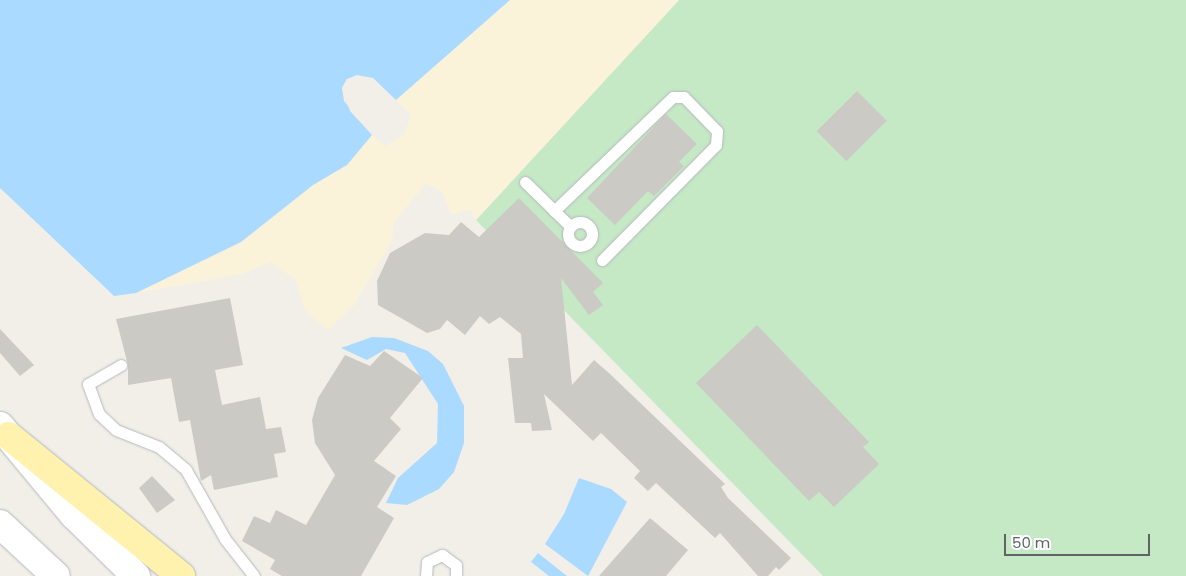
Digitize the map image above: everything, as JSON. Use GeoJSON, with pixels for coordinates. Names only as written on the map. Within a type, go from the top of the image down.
{"type":"FeatureCollection","features":[{"type":"Feature","properties":{"kind":"main road"},"geometry":{"type":"LineString","coordinates":[[5,431],[117,521],[181,576]]}},
{"type":"Feature","properties":{"kind":"main road"},"geometry":{"type":"LineString","coordinates":[[5,431],[74,515],[136,576]]}},
{"type":"Feature","properties":{"kind":"main road"},"geometry":{"type":"LineString","coordinates":[[0,524],[56,576]]}},
{"type":"Feature","properties":{"kind":"lane"},"geometry":{"type":"LineString","coordinates":[[554,211],[673,97],[684,97],[717,131],[716,145],[602,260]]}},
{"type":"Feature","properties":{"kind":"lane"},"geometry":{"type":"LineString","coordinates":[[525,182],[570,226]]}},
{"type":"Feature","properties":{"kind":"lane"},"geometry":{"type":"LineString","coordinates":[[121,365],[88,384],[99,414],[116,430],[159,447],[186,470],[225,539],[254,576]]}},
{"type":"Feature","properties":{"kind":"lane"},"geometry":{"type":"LineString","coordinates":[[426,576],[428,562],[442,555],[456,565],[456,576]]}},
{"type":"Feature","properties":{"kind":"green space"},"geometry":{"type":"Polygon","coordinates":[[[679,0],[1186,0],[1186,576],[823,576],[476,220],[679,0]]]}},
{"type":"Feature","properties":{"kind":"sand"},"geometry":{"type":"Polygon","coordinates":[[[510,0],[679,0],[476,220],[470,210],[451,215],[443,193],[426,183],[394,222],[392,241],[354,305],[328,330],[304,309],[296,280],[271,262],[242,274],[136,293],[241,242],[313,185],[347,165],[372,135],[385,146],[404,135],[411,115],[396,100],[510,0]]]}},
{"type":"Feature","properties":{"kind":"water"},"geometry":{"type":"Polygon","coordinates":[[[0,0],[510,0],[396,100],[373,78],[347,79],[342,88],[350,111],[372,135],[347,165],[313,185],[241,242],[136,293],[114,296],[0,188],[0,0]]]}},
{"type":"Feature","properties":{"kind":"water"},"geometry":{"type":"Polygon","coordinates":[[[372,337],[394,338],[428,351],[443,364],[464,406],[464,443],[454,472],[439,489],[407,505],[386,503],[398,478],[437,443],[438,404],[405,353],[386,349],[367,360],[341,348],[372,337]]]}},
{"type":"Feature","properties":{"kind":"water"},"geometry":{"type":"Polygon","coordinates":[[[579,478],[611,489],[627,502],[588,576],[545,544],[564,514],[579,478]]]}},
{"type":"Feature","properties":{"kind":"water"},"geometry":{"type":"Polygon","coordinates":[[[538,553],[567,576],[549,576],[531,562],[538,553]]]}},
{"type":"Feature","properties":{"kind":"pier"},"geometry":{"type":"Polygon","coordinates":[[[357,75],[373,78],[396,103],[372,80],[349,81],[346,100],[374,137],[344,101],[342,88],[347,79],[357,75]]]}},
{"type":"Feature","properties":{"kind":"pier"},"geometry":{"type":"Polygon","coordinates":[[[0,188],[49,235],[114,296],[47,237],[0,188]]]}},
{"type":"Feature","properties":{"kind":"building"},"geometry":{"type":"Polygon","coordinates":[[[857,91],[887,121],[846,161],[817,131],[857,91]]]}},
{"type":"Feature","properties":{"kind":"building"},"geometry":{"type":"Polygon","coordinates":[[[666,114],[697,144],[679,162],[684,166],[654,196],[648,191],[615,225],[587,198],[666,114]]]}},
{"type":"Feature","properties":{"kind":"building"},"geometry":{"type":"Polygon","coordinates":[[[519,198],[603,283],[593,292],[603,305],[589,315],[561,278],[572,385],[594,360],[610,374],[725,484],[721,487],[728,498],[791,558],[779,570],[776,567],[768,576],[758,576],[720,533],[715,538],[656,483],[648,491],[634,478],[640,471],[601,433],[593,441],[544,394],[552,430],[532,431],[531,423],[515,423],[508,358],[523,358],[521,334],[500,317],[489,324],[480,316],[465,335],[447,320],[440,329],[427,333],[378,305],[377,281],[390,253],[425,233],[449,235],[461,222],[479,237],[519,198]]]}},
{"type":"Feature","properties":{"kind":"building"},"geometry":{"type":"Polygon","coordinates":[[[230,298],[243,365],[215,370],[222,405],[260,397],[266,429],[281,427],[286,452],[274,454],[278,477],[214,490],[211,475],[201,481],[190,420],[179,422],[171,378],[128,385],[128,365],[116,319],[230,298]]]}},
{"type":"Feature","properties":{"kind":"building"},"geometry":{"type":"Polygon","coordinates":[[[757,325],[869,442],[863,447],[879,464],[834,507],[819,492],[809,501],[696,383],[757,325]]]}},
{"type":"Feature","properties":{"kind":"building"},"geometry":{"type":"Polygon","coordinates":[[[0,329],[34,365],[20,376],[0,353],[0,329]]]}},
{"type":"Feature","properties":{"kind":"building"},"geometry":{"type":"Polygon","coordinates":[[[384,351],[423,378],[390,418],[401,429],[374,461],[396,476],[377,507],[394,518],[361,576],[282,576],[270,569],[275,560],[242,541],[254,516],[270,523],[276,510],[306,525],[335,475],[315,443],[312,420],[318,398],[345,355],[370,366],[384,351]]]}},
{"type":"Feature","properties":{"kind":"building"},"geometry":{"type":"Polygon","coordinates":[[[152,476],[175,500],[157,513],[139,488],[152,476]]]}},
{"type":"Feature","properties":{"kind":"building"},"geometry":{"type":"Polygon","coordinates":[[[650,518],[688,550],[666,576],[599,576],[650,518]]]}}]}
